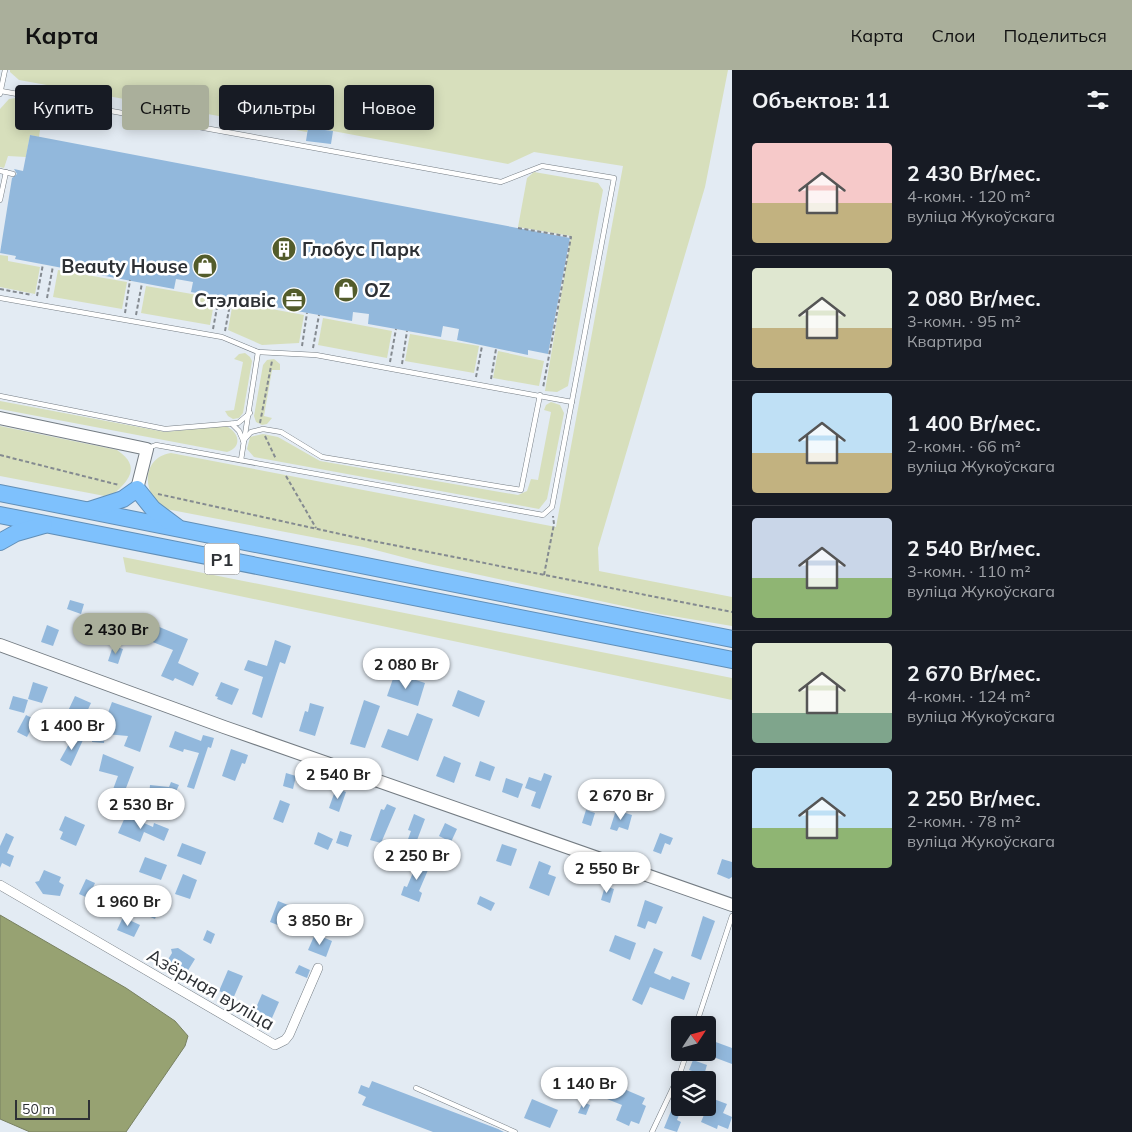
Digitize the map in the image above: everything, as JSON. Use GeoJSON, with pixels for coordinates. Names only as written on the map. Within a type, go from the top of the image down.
{"type":"FeatureCollection","features":[{"type":"Feature","properties":{"kind":"highway"},"geometry":{"type":"LineString","coordinates":[[87,510],[122,499],[136,489],[153,509],[181,530]]}},
{"type":"Feature","properties":{"kind":"highway","name":"Р1"},"geometry":{"type":"LineString","coordinates":[[0,493],[732,639]]}},
{"type":"Feature","properties":{"kind":"highway","name":"Р1"},"geometry":{"type":"LineString","coordinates":[[0,515],[732,660]]}},
{"type":"Feature","properties":{"kind":"highway"},"geometry":{"type":"LineString","coordinates":[[0,542],[16,533],[46,524]]}},
{"type":"Feature","properties":{"kind":"street"},"geometry":{"type":"LineString","coordinates":[[0,418],[146,449],[136,489]]}},
{"type":"Feature","properties":{"kind":"street"},"geometry":{"type":"LineString","coordinates":[[0,645],[224,727],[732,905]]}},
{"type":"Feature","properties":{"kind":"street","name":"Азёрная вуліца"},"geometry":{"type":"LineString","coordinates":[[0,885],[275,1045],[286,1040],[289,1035],[318,968]]}},
{"type":"Feature","properties":{"kind":"lane"},"geometry":{"type":"LineString","coordinates":[[5,70],[1,92],[501,182],[542,166],[614,178],[552,507],[543,514],[156,445],[146,449]]}},
{"type":"Feature","properties":{"kind":"lane"},"geometry":{"type":"LineString","coordinates":[[0,171],[13,174]]}},
{"type":"Feature","properties":{"kind":"lane"},"geometry":{"type":"LineString","coordinates":[[0,200],[6,172]]}},
{"type":"Feature","properties":{"kind":"lane"},"geometry":{"type":"LineString","coordinates":[[0,298],[222,337],[258,352],[316,356],[572,402]]}},
{"type":"Feature","properties":{"kind":"lane"},"geometry":{"type":"LineString","coordinates":[[241,460],[243,441],[250,413],[258,352]]}},
{"type":"Feature","properties":{"kind":"lane"},"geometry":{"type":"LineString","coordinates":[[243,441],[251,432],[263,429],[281,432],[322,457],[521,490],[540,395]]}},
{"type":"Feature","properties":{"kind":"lane"},"geometry":{"type":"LineString","coordinates":[[0,396],[165,429],[238,424],[250,413]]}},
{"type":"Feature","properties":{"kind":"lane"},"geometry":{"type":"LineString","coordinates":[[231,424],[240,431],[243,441]]}},
{"type":"Feature","properties":{"kind":"lane"},"geometry":{"type":"LineString","coordinates":[[699,1016],[732,916]]}},
{"type":"Feature","properties":{"kind":"lane"},"geometry":{"type":"LineString","coordinates":[[652,1132],[684,1061]]}},
{"type":"Feature","properties":{"kind":"lane"},"geometry":{"type":"LineString","coordinates":[[416,1088],[515,1132]]}},
{"type":"Feature","properties":{"kind":"path"},"geometry":{"type":"LineString","coordinates":[[518,228],[570,237],[542,388]]}},
{"type":"Feature","properties":{"kind":"path"},"geometry":{"type":"LineString","coordinates":[[37,296],[42,264]]}},
{"type":"Feature","properties":{"kind":"path"},"geometry":{"type":"LineString","coordinates":[[0,289],[47,298],[53,266]]}},
{"type":"Feature","properties":{"kind":"path"},"geometry":{"type":"LineString","coordinates":[[130,280],[125,312],[141,316]]}},
{"type":"Feature","properties":{"kind":"path"},"geometry":{"type":"LineString","coordinates":[[136,314],[142,283]]}},
{"type":"Feature","properties":{"kind":"path"},"geometry":{"type":"LineString","coordinates":[[219,297],[213,329],[225,331],[230,299]]}},
{"type":"Feature","properties":{"kind":"path"},"geometry":{"type":"LineString","coordinates":[[307,313],[302,346],[313,348],[319,315]]}},
{"type":"Feature","properties":{"kind":"path"},"geometry":{"type":"LineString","coordinates":[[396,329],[390,362],[409,365]]}},
{"type":"Feature","properties":{"kind":"path"},"geometry":{"type":"LineString","coordinates":[[402,364],[407,331]]}},
{"type":"Feature","properties":{"kind":"path"},"geometry":{"type":"LineString","coordinates":[[482,346],[476,377],[482,378]]}},
{"type":"Feature","properties":{"kind":"path"},"geometry":{"type":"LineString","coordinates":[[496,349],[490,379],[499,381]]}},
{"type":"Feature","properties":{"kind":"path"},"geometry":{"type":"LineString","coordinates":[[272,361],[260,423],[266,440],[316,528]]}},
{"type":"Feature","properties":{"kind":"path"},"geometry":{"type":"LineString","coordinates":[[0,455],[136,489],[316,528],[732,612]]}},
{"type":"Feature","properties":{"kind":"path"},"geometry":{"type":"LineString","coordinates":[[544,575],[554,524],[552,507]]}},
{"type":"Feature","properties":{"kind":"shaded area"},"geometry":{"type":"Polygon","coordinates":[[[10,70],[728,70],[705,187],[598,548],[599,571],[732,597],[732,626],[660,614],[429,564],[364,547],[166,509],[158,503],[149,487],[148,478],[154,462],[161,456],[171,453],[556,527],[623,166],[534,152],[508,164],[325,130],[334,130],[334,85],[219,85],[219,116],[209,114],[209,85],[122,85],[122,99],[112,97],[112,85],[47,85],[19,80],[10,70]]]}},
{"type":"Feature","properties":{"kind":"shaded area"},"geometry":{"type":"Polygon","coordinates":[[[15,98],[15,130],[40,130],[39,137],[30,135],[26,157],[8,156],[4,168],[0,167],[0,109],[9,99],[15,98]]]}},
{"type":"Feature","properties":{"kind":"shaded area"},"geometry":{"type":"Polygon","coordinates":[[[534,172],[598,183],[603,190],[568,386],[557,392],[545,391],[571,236],[518,227],[527,178],[534,172]]]}},
{"type":"Feature","properties":{"kind":"shaded area"},"geometry":{"type":"Polygon","coordinates":[[[0,255],[8,256],[8,261],[40,267],[35,294],[0,287],[0,255]]]}},
{"type":"Feature","properties":{"kind":"shaded area"},"geometry":{"type":"Polygon","coordinates":[[[58,270],[127,282],[122,309],[53,297],[58,270]]]}},
{"type":"Feature","properties":{"kind":"shaded area"},"geometry":{"type":"Polygon","coordinates":[[[146,286],[215,298],[210,325],[141,313],[146,286]]]}},
{"type":"Feature","properties":{"kind":"shaded area"},"geometry":{"type":"Polygon","coordinates":[[[233,302],[304,315],[299,343],[262,345],[228,330],[233,302]]]}},
{"type":"Feature","properties":{"kind":"shaded area"},"geometry":{"type":"Polygon","coordinates":[[[323,318],[392,331],[387,358],[318,345],[323,318]]]}},
{"type":"Feature","properties":{"kind":"shaded area"},"geometry":{"type":"Polygon","coordinates":[[[410,334],[479,346],[474,373],[405,361],[410,334]]]}},
{"type":"Feature","properties":{"kind":"shaded area"},"geometry":{"type":"Polygon","coordinates":[[[498,351],[544,361],[539,386],[493,378],[498,351]]]}},
{"type":"Feature","properties":{"kind":"shaded area"},"geometry":{"type":"Polygon","coordinates":[[[245,353],[252,361],[243,413],[239,418],[233,419],[225,411],[234,410],[243,362],[234,359],[239,354],[245,353]]]}},
{"type":"Feature","properties":{"kind":"shaded area"},"geometry":{"type":"Polygon","coordinates":[[[274,359],[280,364],[280,370],[272,370],[264,416],[272,418],[267,424],[262,425],[256,422],[254,416],[263,365],[267,360],[274,359]]]}},
{"type":"Feature","properties":{"kind":"shaded area"},"geometry":{"type":"Polygon","coordinates":[[[0,401],[165,432],[226,426],[234,432],[237,443],[232,450],[227,452],[0,409],[0,401]]]}},
{"type":"Feature","properties":{"kind":"shaded area"},"geometry":{"type":"Polygon","coordinates":[[[551,402],[560,405],[564,413],[547,499],[539,509],[254,457],[247,449],[250,437],[263,434],[278,437],[320,461],[518,495],[527,491],[531,479],[538,480],[551,412],[544,410],[546,405],[551,402]]]}},
{"type":"Feature","properties":{"kind":"shaded area"},"geometry":{"type":"Polygon","coordinates":[[[0,426],[117,450],[129,462],[130,474],[123,485],[110,497],[0,476],[0,426]]]}},
{"type":"Feature","properties":{"kind":"shaded area"},"geometry":{"type":"Polygon","coordinates":[[[123,557],[732,678],[732,700],[126,572],[123,557]]]}},
{"type":"Feature","properties":{"kind":"shaded area"},"geometry":{"type":"Polygon","coordinates":[[[0,915],[126,988],[175,1021],[188,1036],[185,1046],[126,1132],[30,1132],[0,1119],[0,915]]]}},
{"type":"Feature","properties":{"kind":"building"},"geometry":{"type":"Polygon","coordinates":[[[308,130],[333,131],[331,144],[306,141],[308,130]]]}},
{"type":"Feature","properties":{"kind":"building","name":"Глобус Парк"},"geometry":{"type":"Polygon","coordinates":[[[30,135],[570,238],[548,354],[528,350],[528,355],[457,340],[459,329],[443,326],[441,337],[368,324],[369,314],[353,312],[352,321],[191,292],[193,282],[176,279],[174,289],[15,259],[16,256],[0,253],[12,178],[17,174],[14,169],[23,171],[30,135]]]}},
{"type":"Feature","properties":{"kind":"building"},"geometry":{"type":"Polygon","coordinates":[[[70,600],[84,604],[81,614],[67,609],[70,600]]]}},
{"type":"Feature","properties":{"kind":"building"},"geometry":{"type":"Polygon","coordinates":[[[126,615],[139,620],[134,634],[121,629],[126,615]]]}},
{"type":"Feature","properties":{"kind":"building"},"geometry":{"type":"Polygon","coordinates":[[[47,625],[59,630],[53,646],[41,642],[47,625]]]}},
{"type":"Feature","properties":{"kind":"building"},"geometry":{"type":"Polygon","coordinates":[[[157,626],[188,639],[178,663],[199,673],[193,686],[175,678],[173,681],[161,676],[173,650],[150,641],[157,626]]]}},
{"type":"Feature","properties":{"kind":"building"},"geometry":{"type":"Polygon","coordinates":[[[275,640],[291,646],[285,664],[280,662],[262,718],[252,714],[263,677],[244,670],[248,660],[267,666],[275,640]]]}},
{"type":"Feature","properties":{"kind":"building"},"geometry":{"type":"Polygon","coordinates":[[[113,646],[123,649],[118,664],[108,661],[113,646]]]}},
{"type":"Feature","properties":{"kind":"building"},"geometry":{"type":"Polygon","coordinates":[[[395,673],[425,683],[418,706],[387,696],[395,673]]]}},
{"type":"Feature","properties":{"kind":"building"},"geometry":{"type":"Polygon","coordinates":[[[33,682],[48,687],[42,703],[28,699],[33,682]]]}},
{"type":"Feature","properties":{"kind":"building"},"geometry":{"type":"Polygon","coordinates":[[[221,682],[239,689],[232,705],[217,699],[218,697],[215,696],[221,682]]]}},
{"type":"Feature","properties":{"kind":"building"},"geometry":{"type":"Polygon","coordinates":[[[458,690],[485,701],[479,717],[452,706],[458,690]]]}},
{"type":"Feature","properties":{"kind":"building"},"geometry":{"type":"Polygon","coordinates":[[[13,696],[28,700],[24,713],[9,709],[13,696]]]}},
{"type":"Feature","properties":{"kind":"building"},"geometry":{"type":"Polygon","coordinates":[[[75,696],[91,703],[84,718],[68,711],[75,696]]]}},
{"type":"Feature","properties":{"kind":"building"},"geometry":{"type":"Polygon","coordinates":[[[364,700],[380,706],[365,748],[350,744],[364,700]]]}},
{"type":"Feature","properties":{"kind":"building"},"geometry":{"type":"Polygon","coordinates":[[[112,702],[152,716],[140,752],[124,746],[128,736],[105,734],[104,743],[92,742],[94,725],[103,726],[112,702]]]}},
{"type":"Feature","properties":{"kind":"building"},"geometry":{"type":"Polygon","coordinates":[[[310,703],[324,707],[315,736],[299,731],[305,711],[308,712],[310,703]]]}},
{"type":"Feature","properties":{"kind":"building"},"geometry":{"type":"Polygon","coordinates":[[[417,713],[433,719],[418,761],[381,747],[388,729],[408,736],[417,713]]]}},
{"type":"Feature","properties":{"kind":"building"},"geometry":{"type":"Polygon","coordinates":[[[26,715],[36,720],[27,737],[17,732],[26,715]]]}},
{"type":"Feature","properties":{"kind":"building"},"geometry":{"type":"Polygon","coordinates":[[[175,731],[201,741],[203,735],[214,738],[211,748],[208,747],[194,789],[187,787],[199,753],[184,749],[183,752],[169,747],[175,731]]]}},
{"type":"Feature","properties":{"kind":"building"},"geometry":{"type":"Polygon","coordinates":[[[74,735],[83,740],[71,766],[60,760],[74,735]]]}},
{"type":"Feature","properties":{"kind":"building"},"geometry":{"type":"Polygon","coordinates":[[[231,749],[248,755],[245,764],[242,763],[235,781],[222,776],[231,749]]]}},
{"type":"Feature","properties":{"kind":"building"},"geometry":{"type":"Polygon","coordinates":[[[103,754],[134,767],[123,796],[112,792],[118,776],[99,771],[103,754]]]}},
{"type":"Feature","properties":{"kind":"building"},"geometry":{"type":"Polygon","coordinates":[[[444,756],[461,763],[454,783],[436,776],[444,756]]]}},
{"type":"Feature","properties":{"kind":"building"},"geometry":{"type":"Polygon","coordinates":[[[480,761],[495,767],[490,781],[475,776],[480,761]]]}},
{"type":"Feature","properties":{"kind":"building"},"geometry":{"type":"Polygon","coordinates":[[[286,773],[296,776],[293,789],[283,786],[286,773]]]}},
{"type":"Feature","properties":{"kind":"building"},"geometry":{"type":"Polygon","coordinates":[[[544,773],[552,776],[540,809],[531,806],[536,792],[525,788],[529,777],[541,781],[544,773]]]}},
{"type":"Feature","properties":{"kind":"building"},"geometry":{"type":"Polygon","coordinates":[[[319,777],[328,780],[325,790],[316,787],[319,777]]]}},
{"type":"Feature","properties":{"kind":"building"},"geometry":{"type":"Polygon","coordinates":[[[506,778],[523,784],[518,798],[502,792],[506,778]]]}},
{"type":"Feature","properties":{"kind":"building"},"geometry":{"type":"Polygon","coordinates":[[[171,782],[179,785],[171,802],[149,796],[150,785],[169,787],[171,782]]]}},
{"type":"Feature","properties":{"kind":"building"},"geometry":{"type":"Polygon","coordinates":[[[336,788],[346,792],[339,812],[329,808],[336,788]]]}},
{"type":"Feature","properties":{"kind":"building"},"geometry":{"type":"Polygon","coordinates":[[[280,800],[290,804],[283,823],[273,819],[280,800]]]}},
{"type":"Feature","properties":{"kind":"building"},"geometry":{"type":"Polygon","coordinates":[[[387,804],[396,808],[381,843],[370,840],[381,809],[384,810],[387,804]]]}},
{"type":"Feature","properties":{"kind":"building"},"geometry":{"type":"Polygon","coordinates":[[[586,810],[595,813],[591,826],[582,823],[586,810]]]}},
{"type":"Feature","properties":{"kind":"building"},"geometry":{"type":"Polygon","coordinates":[[[616,810],[632,815],[628,830],[619,827],[617,831],[610,829],[616,810]]]}},
{"type":"Feature","properties":{"kind":"building"},"geometry":{"type":"Polygon","coordinates":[[[414,814],[425,819],[411,856],[403,853],[411,831],[408,830],[414,814]]]}},
{"type":"Feature","properties":{"kind":"building"},"geometry":{"type":"Polygon","coordinates":[[[126,815],[153,827],[154,823],[169,829],[164,841],[144,832],[140,842],[118,833],[126,815]]]}},
{"type":"Feature","properties":{"kind":"building"},"geometry":{"type":"Polygon","coordinates":[[[65,816],[85,825],[76,846],[60,839],[63,832],[59,830],[65,816]]]}},
{"type":"Feature","properties":{"kind":"building"},"geometry":{"type":"Polygon","coordinates":[[[445,823],[457,829],[451,842],[439,836],[445,823]]]}},
{"type":"Feature","properties":{"kind":"building"},"geometry":{"type":"Polygon","coordinates":[[[340,831],[352,835],[348,847],[336,843],[340,831]]]}},
{"type":"Feature","properties":{"kind":"building"},"geometry":{"type":"Polygon","coordinates":[[[318,832],[333,839],[328,850],[314,844],[318,832]]]}},
{"type":"Feature","properties":{"kind":"building"},"geometry":{"type":"Polygon","coordinates":[[[6,833],[14,837],[7,853],[14,856],[10,867],[2,863],[0,868],[0,846],[6,833]]]}},
{"type":"Feature","properties":{"kind":"building"},"geometry":{"type":"Polygon","coordinates":[[[660,833],[673,838],[670,845],[665,843],[661,854],[653,851],[660,833]]]}},
{"type":"Feature","properties":{"kind":"building"},"geometry":{"type":"Polygon","coordinates":[[[182,843],[206,852],[201,865],[177,856],[182,843]]]}},
{"type":"Feature","properties":{"kind":"building"},"geometry":{"type":"Polygon","coordinates":[[[502,844],[517,849],[511,866],[496,861],[502,844]]]}},
{"type":"Feature","properties":{"kind":"building"},"geometry":{"type":"Polygon","coordinates":[[[145,857],[167,865],[161,880],[139,872],[145,857]]]}},
{"type":"Feature","properties":{"kind":"building"},"geometry":{"type":"Polygon","coordinates":[[[419,858],[431,863],[419,891],[422,893],[419,902],[401,895],[404,886],[407,887],[419,858]]]}},
{"type":"Feature","properties":{"kind":"building"},"geometry":{"type":"Polygon","coordinates":[[[722,859],[732,862],[732,877],[729,879],[717,874],[722,859]]]}},
{"type":"Feature","properties":{"kind":"building"},"geometry":{"type":"Polygon","coordinates":[[[539,861],[551,866],[548,874],[556,877],[549,896],[529,888],[539,861]]]}},
{"type":"Feature","properties":{"kind":"building"},"geometry":{"type":"Polygon","coordinates":[[[44,870],[61,877],[59,882],[64,885],[60,896],[43,894],[35,882],[39,881],[44,870]]]}},
{"type":"Feature","properties":{"kind":"building"},"geometry":{"type":"Polygon","coordinates":[[[183,874],[197,880],[190,899],[175,894],[183,874]]]}},
{"type":"Feature","properties":{"kind":"building"},"geometry":{"type":"Polygon","coordinates":[[[86,879],[95,883],[88,898],[79,894],[86,879]]]}},
{"type":"Feature","properties":{"kind":"building"},"geometry":{"type":"Polygon","coordinates":[[[605,886],[614,889],[610,903],[601,900],[605,886]]]}},
{"type":"Feature","properties":{"kind":"building"},"geometry":{"type":"Polygon","coordinates":[[[480,896],[495,903],[491,911],[477,904],[480,896]]]}},
{"type":"Feature","properties":{"kind":"building"},"geometry":{"type":"Polygon","coordinates":[[[645,900],[663,907],[656,924],[648,921],[645,929],[637,926],[645,900]]]}},
{"type":"Feature","properties":{"kind":"building"},"geometry":{"type":"Polygon","coordinates":[[[278,901],[288,905],[286,910],[301,915],[296,926],[282,920],[280,926],[270,922],[278,901]]]}},
{"type":"Feature","properties":{"kind":"building"},"geometry":{"type":"Polygon","coordinates":[[[145,905],[158,911],[155,919],[141,913],[145,905]]]}},
{"type":"Feature","properties":{"kind":"building"},"geometry":{"type":"Polygon","coordinates":[[[703,916],[715,921],[701,960],[691,956],[703,916]]]}},
{"type":"Feature","properties":{"kind":"building"},"geometry":{"type":"Polygon","coordinates":[[[123,917],[140,925],[134,937],[117,930],[123,917]]]}},
{"type":"Feature","properties":{"kind":"building"},"geometry":{"type":"Polygon","coordinates":[[[207,930],[215,934],[211,944],[203,940],[207,930]]]}},
{"type":"Feature","properties":{"kind":"building"},"geometry":{"type":"Polygon","coordinates":[[[315,934],[332,941],[326,957],[308,950],[315,934]]]}},
{"type":"Feature","properties":{"kind":"building"},"geometry":{"type":"Polygon","coordinates":[[[615,935],[636,943],[630,960],[609,951],[615,935]]]}},
{"type":"Feature","properties":{"kind":"building"},"geometry":{"type":"Polygon","coordinates":[[[178,948],[195,959],[187,972],[167,961],[172,953],[171,949],[178,948]]]}},
{"type":"Feature","properties":{"kind":"building"},"geometry":{"type":"Polygon","coordinates":[[[654,948],[663,952],[654,973],[670,980],[672,976],[690,983],[684,1000],[650,987],[642,1005],[632,1000],[654,948]]]}},
{"type":"Feature","properties":{"kind":"building"},"geometry":{"type":"Polygon","coordinates":[[[299,965],[310,970],[307,978],[295,973],[299,965]]]}},
{"type":"Feature","properties":{"kind":"building"},"geometry":{"type":"Polygon","coordinates":[[[228,970],[243,976],[232,1001],[224,998],[226,994],[219,991],[228,970]]]}},
{"type":"Feature","properties":{"kind":"building"},"geometry":{"type":"Polygon","coordinates":[[[262,994],[279,1002],[272,1018],[255,1010],[262,994]]]}},
{"type":"Feature","properties":{"kind":"building"},"geometry":{"type":"Polygon","coordinates":[[[716,1042],[732,1048],[732,1064],[716,1058],[716,1042]]]}},
{"type":"Feature","properties":{"kind":"building"},"geometry":{"type":"Polygon","coordinates":[[[693,1061],[707,1065],[705,1071],[689,1070],[693,1061]]]}},
{"type":"Feature","properties":{"kind":"building"},"geometry":{"type":"Polygon","coordinates":[[[372,1081],[504,1132],[433,1132],[362,1105],[366,1097],[358,1093],[361,1085],[369,1088],[372,1081]]]}},
{"type":"Feature","properties":{"kind":"building"},"geometry":{"type":"Polygon","coordinates":[[[612,1084],[645,1098],[642,1104],[646,1106],[639,1124],[631,1121],[629,1126],[616,1120],[622,1105],[607,1099],[612,1084]]]}},
{"type":"Feature","properties":{"kind":"building"},"geometry":{"type":"Polygon","coordinates":[[[532,1099],[558,1110],[550,1128],[524,1118],[532,1099]]]}},
{"type":"Feature","properties":{"kind":"building"},"geometry":{"type":"Polygon","coordinates":[[[716,1100],[727,1104],[723,1113],[732,1117],[728,1129],[718,1125],[717,1129],[701,1122],[704,1116],[716,1116],[716,1100]]]}},
{"type":"Feature","properties":{"kind":"building"},"geometry":{"type":"Polygon","coordinates":[[[583,1102],[590,1105],[586,1115],[578,1113],[583,1102]]]}},
{"type":"Feature","properties":{"kind":"building"},"geometry":{"type":"Polygon","coordinates":[[[671,1111],[671,1116],[679,1116],[677,1120],[681,1122],[677,1132],[664,1128],[671,1111]]]}},
{"type":"Feature","properties":{"kind":"place","name":"Глобус Парк"},"geometry":{"type":"Point","coordinates":[284,249]}},
{"type":"Feature","properties":{"kind":"place","name":"Beauty House"},"geometry":{"type":"Point","coordinates":[205,266]}},
{"type":"Feature","properties":{"kind":"place","name":"OZ"},"geometry":{"type":"Point","coordinates":[346,290]}},
{"type":"Feature","properties":{"kind":"place","name":"Стэлавіс"},"geometry":{"type":"Point","coordinates":[294,300]}}]}
